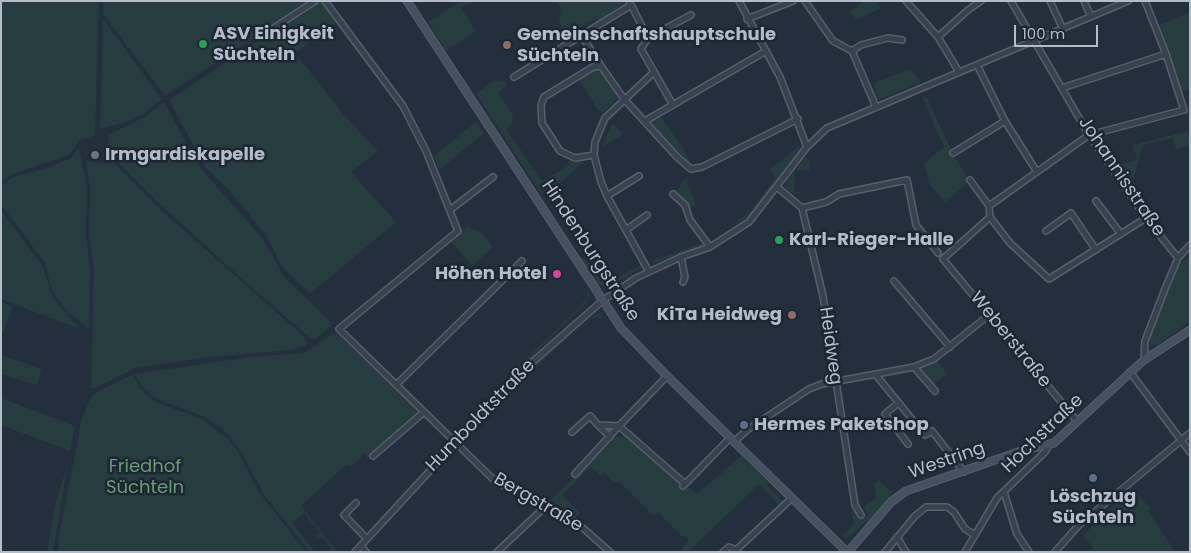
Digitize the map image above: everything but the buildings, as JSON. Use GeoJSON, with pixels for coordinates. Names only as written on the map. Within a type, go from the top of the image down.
{"type":"FeatureCollection","features":[{"type":"Feature","properties":{"kind":"main road","name":"Hindenburgstraße"},"geometry":{"type":"LineString","coordinates":[[407,1],[602,301],[631,340],[848,552]]}},
{"type":"Feature","properties":{"kind":"main road","name":"Hochstraße"},"geometry":{"type":"LineString","coordinates":[[1050,444],[1144,360],[1190,330]]}},
{"type":"Feature","properties":{"kind":"main road","name":"Westring"},"geometry":{"type":"LineString","coordinates":[[848,552],[891,502],[906,491],[1024,450],[1050,444]]}},
{"type":"Feature","properties":{"kind":"street"},"geometry":{"type":"LineString","coordinates":[[266,33],[315,1]]}},
{"type":"Feature","properties":{"kind":"street"},"geometry":{"type":"LineString","coordinates":[[325,1],[403,106],[426,151],[450,210],[493,177]]}},
{"type":"Feature","properties":{"kind":"street"},"geometry":{"type":"LineString","coordinates":[[739,1],[747,19],[766,51],[798,119],[807,146]]}},
{"type":"Feature","properties":{"kind":"street"},"geometry":{"type":"LineString","coordinates":[[747,19],[793,1]]}},
{"type":"Feature","properties":{"kind":"street"},"geometry":{"type":"LineString","coordinates":[[804,1],[834,41],[852,50],[876,107]]}},
{"type":"Feature","properties":{"kind":"street"},"geometry":{"type":"LineString","coordinates":[[906,1],[938,37],[959,72]]}},
{"type":"Feature","properties":{"kind":"street"},"geometry":{"type":"LineString","coordinates":[[938,37],[968,10],[982,1]]}},
{"type":"Feature","properties":{"kind":"street","name":"Johannisstraße"},"geometry":{"type":"LineString","coordinates":[[1012,1],[1089,134],[1146,218],[1178,258]]}},
{"type":"Feature","properties":{"kind":"street"},"geometry":{"type":"LineString","coordinates":[[1050,1],[1063,29]]}},
{"type":"Feature","properties":{"kind":"street"},"geometry":{"type":"LineString","coordinates":[[1084,1],[1091,17]]}},
{"type":"Feature","properties":{"kind":"street","name":"Humboldtstraße"},"geometry":{"type":"LineString","coordinates":[[355,552],[521,372],[602,301],[648,270],[710,248],[749,222],[777,188],[807,146],[827,128],[1091,17],[1118,3],[1128,1]]}},
{"type":"Feature","properties":{"kind":"street"},"geometry":{"type":"LineString","coordinates":[[989,206],[1089,134],[1184,110],[1166,54],[1145,1]]}},
{"type":"Feature","properties":{"kind":"street"},"geometry":{"type":"LineString","coordinates":[[514,77],[630,3],[648,38]]}},
{"type":"Feature","properties":{"kind":"street"},"geometry":{"type":"LineString","coordinates":[[673,105],[640,49],[648,38],[691,14]]}},
{"type":"Feature","properties":{"kind":"street"},"geometry":{"type":"LineString","coordinates":[[852,50],[861,45],[888,38],[902,40]]}},
{"type":"Feature","properties":{"kind":"street"},"geometry":{"type":"LineString","coordinates":[[585,41],[624,99],[683,163],[692,169],[697,169],[798,119]]}},
{"type":"Feature","properties":{"kind":"street"},"geometry":{"type":"LineString","coordinates":[[645,121],[766,51]]}},
{"type":"Feature","properties":{"kind":"street"},"geometry":{"type":"LineString","coordinates":[[1062,88],[1166,54]]}},
{"type":"Feature","properties":{"kind":"street"},"geometry":{"type":"LineString","coordinates":[[977,65],[1005,121],[1037,172]]}},
{"type":"Feature","properties":{"kind":"street"},"geometry":{"type":"LineString","coordinates":[[594,155],[575,158],[560,151],[542,123],[541,105],[544,97],[593,67],[601,66]]}},
{"type":"Feature","properties":{"kind":"street"},"geometry":{"type":"LineString","coordinates":[[648,270],[607,196],[594,155],[595,142],[605,118],[654,72]]}},
{"type":"Feature","properties":{"kind":"street"},"geometry":{"type":"LineString","coordinates":[[953,153],[1005,121]]}},
{"type":"Feature","properties":{"kind":"street"},"geometry":{"type":"LineString","coordinates":[[607,196],[639,176]]}},
{"type":"Feature","properties":{"kind":"street"},"geometry":{"type":"LineString","coordinates":[[777,188],[802,208],[826,202],[839,194],[907,180],[916,225],[938,253]]}},
{"type":"Feature","properties":{"kind":"street"},"geometry":{"type":"LineString","coordinates":[[970,180],[989,206],[990,217],[1010,243],[1049,279],[1146,218]]}},
{"type":"Feature","properties":{"kind":"street"},"geometry":{"type":"LineString","coordinates":[[673,194],[685,205],[690,220],[710,248]]}},
{"type":"Feature","properties":{"kind":"street"},"geometry":{"type":"LineString","coordinates":[[1096,201],[1120,234]]}},
{"type":"Feature","properties":{"kind":"street","name":"Heidweg"},"geometry":{"type":"LineString","coordinates":[[802,208],[823,296],[855,505],[861,515]]}},
{"type":"Feature","properties":{"kind":"street","name":"Bergstraße"},"geometry":{"type":"LineString","coordinates":[[450,210],[458,231],[339,329],[496,482],[575,521],[610,552]]}},
{"type":"Feature","properties":{"kind":"street"},"geometry":{"type":"LineString","coordinates":[[1046,231],[1071,213],[1096,250]]}},
{"type":"Feature","properties":{"kind":"street"},"geometry":{"type":"LineString","coordinates":[[626,230],[647,214]]}},
{"type":"Feature","properties":{"kind":"street","name":"Weberstraße"},"geometry":{"type":"LineString","coordinates":[[990,217],[943,259],[1076,421]]}},
{"type":"Feature","properties":{"kind":"street"},"geometry":{"type":"LineString","coordinates":[[1144,360],[1145,341],[1178,258],[1190,245]]}},
{"type":"Feature","properties":{"kind":"street"},"geometry":{"type":"LineString","coordinates":[[681,257],[685,277],[683,282]]}},
{"type":"Feature","properties":{"kind":"street"},"geometry":{"type":"LineString","coordinates":[[396,386],[522,261]]}},
{"type":"Feature","properties":{"kind":"street"},"geometry":{"type":"LineString","coordinates":[[894,281],[950,347]]}},
{"type":"Feature","properties":{"kind":"street"},"geometry":{"type":"LineString","coordinates":[[598,426],[619,426],[684,485],[732,440],[810,389],[835,382],[914,367],[934,358],[990,315]]}},
{"type":"Feature","properties":{"kind":"street"},"geometry":{"type":"LineString","coordinates":[[914,367],[935,392]]}},
{"type":"Feature","properties":{"kind":"street"},"geometry":{"type":"LineString","coordinates":[[1130,372],[1190,452]]}},
{"type":"Feature","properties":{"kind":"street"},"geometry":{"type":"LineString","coordinates":[[876,375],[925,435],[932,431],[964,472]]}},
{"type":"Feature","properties":{"kind":"street"},"geometry":{"type":"LineString","coordinates":[[575,474],[667,376]]}},
{"type":"Feature","properties":{"kind":"street"},"geometry":{"type":"LineString","coordinates":[[898,403],[885,414],[908,444]]}},
{"type":"Feature","properties":{"kind":"street"},"geometry":{"type":"LineString","coordinates":[[373,456],[424,412]]}},
{"type":"Feature","properties":{"kind":"street"},"geometry":{"type":"LineString","coordinates":[[572,432],[590,416],[610,437]]}},
{"type":"Feature","properties":{"kind":"street"},"geometry":{"type":"LineString","coordinates":[[1055,552],[1079,525],[1190,433]]}},
{"type":"Feature","properties":{"kind":"street","name":"Hochstraße"},"geometry":{"type":"LineString","coordinates":[[965,552],[992,506],[1045,452],[1050,444]]}},
{"type":"Feature","properties":{"kind":"street"},"geometry":{"type":"LineString","coordinates":[[1004,492],[1018,534],[1029,552]]}},
{"type":"Feature","properties":{"kind":"street"},"geometry":{"type":"LineString","coordinates":[[723,552],[729,547],[735,551],[792,498]]}},
{"type":"Feature","properties":{"kind":"street"},"geometry":{"type":"LineString","coordinates":[[356,503],[344,515],[367,539]]}},
{"type":"Feature","properties":{"kind":"street"},"geometry":{"type":"LineString","coordinates":[[497,552],[546,506]]}},
{"type":"Feature","properties":{"kind":"street"},"geometry":{"type":"LineString","coordinates":[[885,552],[926,507],[947,507],[954,512],[965,529],[975,536]]}},
{"type":"Feature","properties":{"kind":"street"},"geometry":{"type":"LineString","coordinates":[[897,537],[906,552]]}},
{"type":"Feature","properties":{"kind":"street"},"geometry":{"type":"LineString","coordinates":[[361,546],[366,552]]}},
{"type":"Feature","properties":{"kind":"green space"},"geometry":{"type":"Polygon","coordinates":[[[1,1],[99,1],[95,135],[80,141],[69,155],[13,174],[1,182],[1,1]]]}},
{"type":"Feature","properties":{"kind":"green space","name":"ASV Einigkeit Süchteln"},"geometry":{"type":"Polygon","coordinates":[[[103,1],[311,1],[165,96],[103,14],[103,1]]]}},
{"type":"Feature","properties":{"kind":"green space"},"geometry":{"type":"Polygon","coordinates":[[[319,1],[322,1],[337,22],[295,53],[344,115],[378,151],[351,172],[396,222],[310,294],[283,268],[265,234],[230,191],[205,167],[169,100],[319,1]]]}},
{"type":"Feature","properties":{"kind":"green space"},"geometry":{"type":"Polygon","coordinates":[[[458,1],[476,1],[461,7],[476,31],[446,51],[428,22],[458,3],[458,1]]]}},
{"type":"Feature","properties":{"kind":"green space"},"geometry":{"type":"Polygon","coordinates":[[[556,1],[626,2],[599,21],[596,18],[568,35],[559,22],[561,8],[556,1]]]}},
{"type":"Feature","properties":{"kind":"green space"},"geometry":{"type":"Polygon","coordinates":[[[864,1],[877,1],[881,8],[856,20],[850,12],[864,1]]]}},
{"type":"Feature","properties":{"kind":"green space"},"geometry":{"type":"Polygon","coordinates":[[[1190,12],[1190,90],[1182,92],[1159,25],[1190,12]]]}},
{"type":"Feature","properties":{"kind":"green space"},"geometry":{"type":"Polygon","coordinates":[[[103,19],[162,99],[143,114],[123,123],[100,129],[103,19]]]}},
{"type":"Feature","properties":{"kind":"green space"},"geometry":{"type":"Polygon","coordinates":[[[597,69],[619,96],[603,113],[598,110],[579,79],[597,69]]]}},
{"type":"Feature","properties":{"kind":"green space"},"geometry":{"type":"Polygon","coordinates":[[[908,70],[913,71],[921,82],[878,100],[873,83],[908,70]]]}},
{"type":"Feature","properties":{"kind":"green space"},"geometry":{"type":"Polygon","coordinates":[[[494,80],[504,81],[507,86],[498,92],[513,116],[511,126],[506,129],[542,181],[568,166],[570,160],[587,159],[560,183],[541,194],[476,94],[494,80]]]}},
{"type":"Feature","properties":{"kind":"green space"},"geometry":{"type":"Polygon","coordinates":[[[921,95],[927,98],[954,156],[970,181],[945,202],[929,183],[924,163],[944,147],[921,95]]]}},
{"type":"Feature","properties":{"kind":"green space"},"geometry":{"type":"Polygon","coordinates":[[[164,102],[201,169],[263,239],[284,277],[333,324],[314,340],[242,279],[148,193],[109,153],[108,135],[145,117],[164,102]]]}},
{"type":"Feature","properties":{"kind":"green space"},"geometry":{"type":"Polygon","coordinates":[[[660,116],[684,149],[692,166],[681,157],[651,124],[652,121],[660,116]]]}},
{"type":"Feature","properties":{"kind":"green space"},"geometry":{"type":"Polygon","coordinates":[[[476,122],[484,133],[439,170],[434,156],[476,122]]]}},
{"type":"Feature","properties":{"kind":"green space"},"geometry":{"type":"Polygon","coordinates":[[[613,123],[623,134],[603,147],[606,137],[613,123]]]}},
{"type":"Feature","properties":{"kind":"green space"},"geometry":{"type":"Polygon","coordinates":[[[1188,131],[1190,146],[1176,149],[1173,138],[1143,145],[1132,185],[1152,215],[1150,216],[1143,209],[1095,141],[1097,136],[1117,165],[1137,160],[1133,145],[1188,131]]]}},
{"type":"Feature","properties":{"kind":"green space"},"geometry":{"type":"Polygon","coordinates":[[[801,145],[801,150],[755,210],[738,225],[736,223],[749,212],[775,179],[770,169],[801,145]]]}},
{"type":"Feature","properties":{"kind":"green space"},"geometry":{"type":"Polygon","coordinates":[[[79,147],[87,189],[86,233],[90,272],[89,329],[68,312],[57,299],[51,288],[45,263],[1,204],[1,186],[13,177],[47,168],[71,158],[79,147]]]}},
{"type":"Feature","properties":{"kind":"green space"},"geometry":{"type":"Polygon","coordinates":[[[106,155],[160,209],[300,333],[308,343],[305,346],[289,350],[210,357],[135,368],[93,389],[91,387],[94,271],[89,234],[90,189],[86,161],[106,164],[106,155]]]}},
{"type":"Feature","properties":{"kind":"green space"},"geometry":{"type":"Polygon","coordinates":[[[805,158],[809,158],[810,170],[795,170],[805,158]]]}},
{"type":"Feature","properties":{"kind":"green space"},"geometry":{"type":"Polygon","coordinates":[[[795,170],[794,191],[800,192],[799,194],[789,192],[784,186],[795,170]]]}},
{"type":"Feature","properties":{"kind":"green space"},"geometry":{"type":"Polygon","coordinates":[[[688,176],[687,183],[696,204],[688,210],[676,191],[688,176]]]}},
{"type":"Feature","properties":{"kind":"green space"},"geometry":{"type":"Polygon","coordinates":[[[1,210],[42,265],[53,298],[80,329],[1,299],[1,210]]]}},
{"type":"Feature","properties":{"kind":"green space"},"geometry":{"type":"Polygon","coordinates":[[[467,227],[481,232],[493,247],[472,266],[451,241],[467,227]]]}},
{"type":"Feature","properties":{"kind":"green space"},"geometry":{"type":"Polygon","coordinates":[[[702,243],[706,246],[653,263],[652,261],[702,243]]]}},
{"type":"Feature","properties":{"kind":"green space"},"geometry":{"type":"Polygon","coordinates":[[[1190,255],[1190,322],[1158,344],[1151,346],[1150,337],[1177,267],[1190,255]]]}},
{"type":"Feature","properties":{"kind":"green space"},"geometry":{"type":"Polygon","coordinates":[[[582,257],[607,283],[641,265],[641,268],[607,288],[597,284],[580,259],[582,257]]]}},
{"type":"Feature","properties":{"kind":"green space"},"geometry":{"type":"Polygon","coordinates":[[[586,289],[590,295],[585,304],[523,365],[523,369],[514,374],[458,434],[454,434],[450,429],[458,430],[525,360],[580,307],[587,297],[586,289]]]}},
{"type":"Feature","properties":{"kind":"green space"},"geometry":{"type":"Polygon","coordinates":[[[1,302],[13,306],[1,337],[1,302]]]}},
{"type":"Feature","properties":{"kind":"green space"},"geometry":{"type":"Polygon","coordinates":[[[596,314],[600,314],[604,318],[593,317],[545,358],[465,440],[465,444],[462,442],[519,377],[596,314]]]}},
{"type":"Feature","properties":{"kind":"green space","name":"Friedhof Süchteln"},"geometry":{"type":"Polygon","coordinates":[[[336,332],[420,413],[378,450],[369,452],[369,458],[365,454],[350,467],[347,464],[301,506],[337,552],[329,552],[331,548],[322,536],[319,538],[317,536],[320,533],[304,513],[292,523],[315,552],[310,552],[265,496],[240,450],[222,428],[203,416],[156,399],[143,387],[134,374],[250,357],[304,353],[336,332]]]}},
{"type":"Feature","properties":{"kind":"green space"},"geometry":{"type":"Polygon","coordinates":[[[1,355],[42,369],[37,385],[1,374],[1,355]]]}},
{"type":"Feature","properties":{"kind":"green space"},"geometry":{"type":"Polygon","coordinates":[[[937,361],[947,374],[931,385],[920,372],[921,369],[937,361]]]}},
{"type":"Feature","properties":{"kind":"green space","name":"Friedhof Süchteln"},"geometry":{"type":"Polygon","coordinates":[[[132,375],[141,389],[155,402],[202,419],[228,439],[237,450],[258,491],[306,552],[58,552],[59,536],[82,418],[90,399],[95,393],[132,375]]]}},
{"type":"Feature","properties":{"kind":"green space"},"geometry":{"type":"Polygon","coordinates":[[[1,398],[75,426],[70,451],[1,425],[1,398]]]}},
{"type":"Feature","properties":{"kind":"green space"},"geometry":{"type":"Polygon","coordinates":[[[627,436],[697,494],[741,456],[767,481],[767,486],[783,502],[779,505],[759,484],[688,552],[680,552],[689,539],[685,536],[683,537],[658,512],[654,516],[620,482],[613,482],[604,473],[601,476],[591,467],[562,495],[580,513],[578,516],[550,501],[615,437],[627,436]]]}},
{"type":"Feature","properties":{"kind":"green space"},"geometry":{"type":"Polygon","coordinates":[[[68,463],[53,552],[47,552],[56,501],[68,463]]]}},
{"type":"Feature","properties":{"kind":"green space"},"geometry":{"type":"Polygon","coordinates":[[[879,480],[892,493],[895,490],[872,517],[846,539],[842,536],[854,524],[852,509],[860,519],[865,519],[868,515],[864,506],[876,498],[874,483],[879,480]]]}},
{"type":"Feature","properties":{"kind":"green space"},"geometry":{"type":"Polygon","coordinates":[[[1132,488],[1150,508],[1148,510],[1175,552],[1090,552],[1093,548],[1083,535],[1132,488]]]}},
{"type":"Feature","properties":{"kind":"place","name":"ASV Einigkeit Süchteln"},"geometry":{"type":"Point","coordinates":[203,44]}},
{"type":"Feature","properties":{"kind":"place","name":"Gemeinschaftshauptschule Süchteln"},"geometry":{"type":"Point","coordinates":[507,45]}},
{"type":"Feature","properties":{"kind":"place","name":"Irmgardiskapelle"},"geometry":{"type":"Point","coordinates":[95,155]}},
{"type":"Feature","properties":{"kind":"place","name":"Karl-Rieger-Halle"},"geometry":{"type":"Point","coordinates":[779,240]}},
{"type":"Feature","properties":{"kind":"place","name":"Höhen Hotel"},"geometry":{"type":"Point","coordinates":[557,274]}},
{"type":"Feature","properties":{"kind":"place","name":"KiTa Heidweg"},"geometry":{"type":"Point","coordinates":[792,315]}},
{"type":"Feature","properties":{"kind":"place","name":"Hermes Paketshop"},"geometry":{"type":"Point","coordinates":[744,425]}},
{"type":"Feature","properties":{"kind":"place","name":"Löschzug Süchteln"},"geometry":{"type":"Point","coordinates":[1093,478]}}]}
